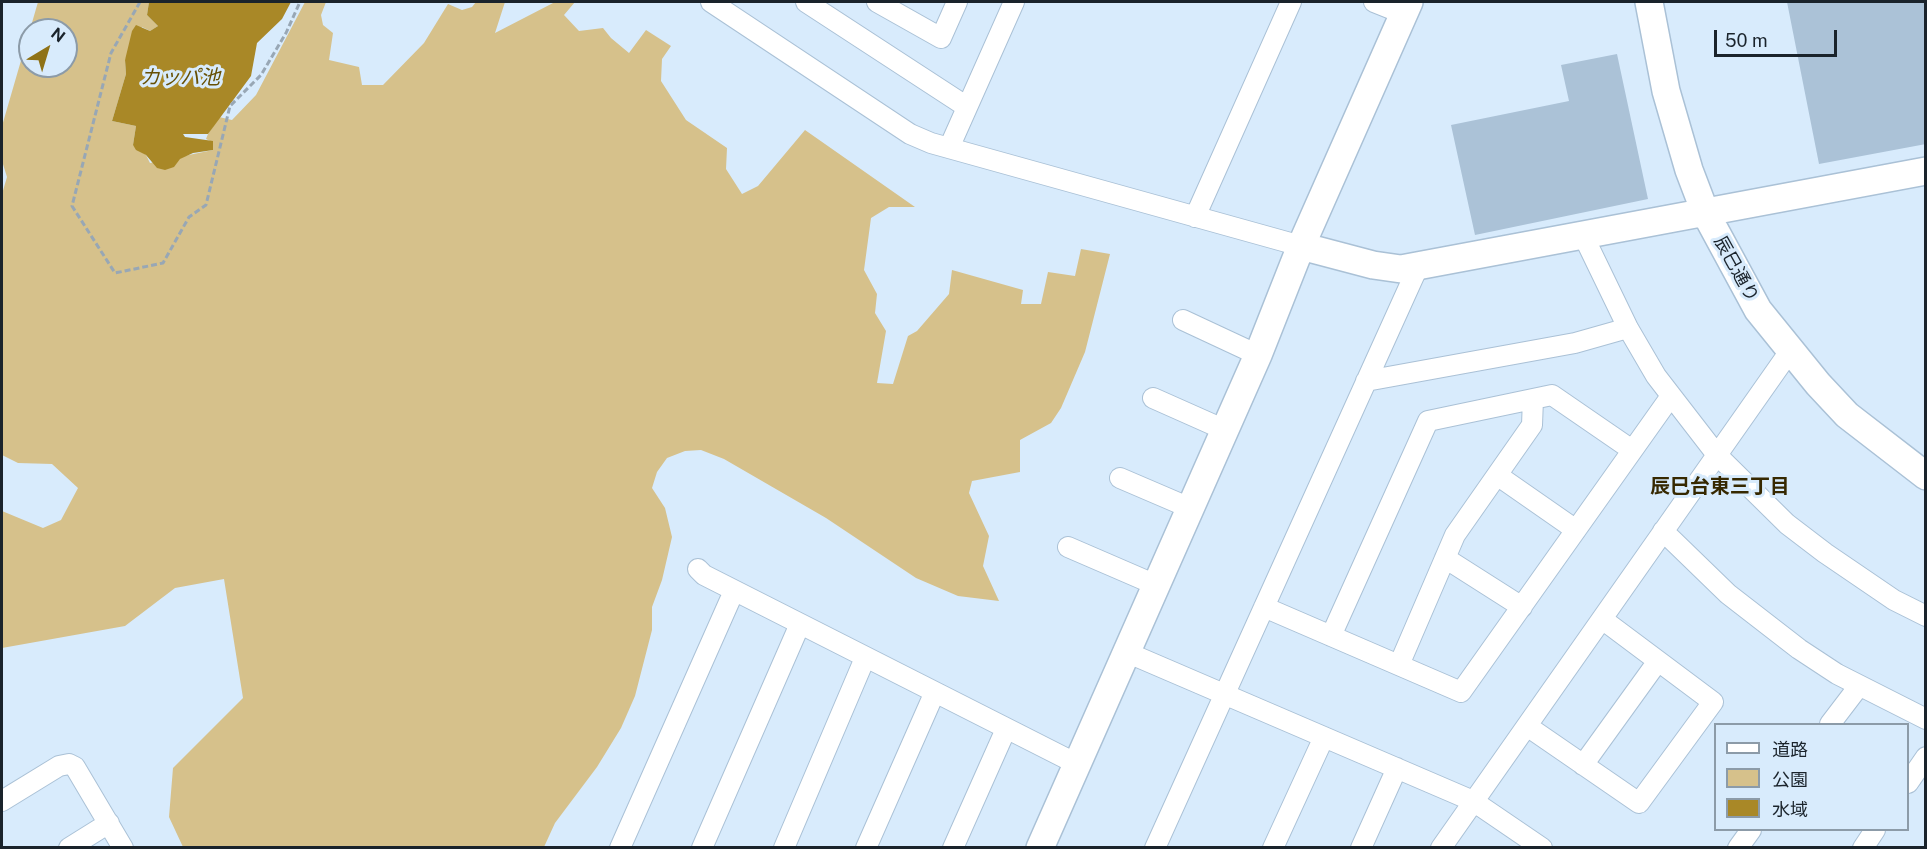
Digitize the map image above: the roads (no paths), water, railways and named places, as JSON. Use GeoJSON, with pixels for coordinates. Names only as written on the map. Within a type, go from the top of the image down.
{"type":"FeatureCollection","features":[{"type":"Feature","properties":{"kind":"street"},"geometry":{"type":"LineString","coordinates":[[711,2],[910,134],[949,148],[1195,217],[1388,268],[1418,267],[1926,171]]}},
{"type":"Feature","properties":{"kind":"street"},"geometry":{"type":"LineString","coordinates":[[806,2],[968,107]]}},
{"type":"Feature","properties":{"kind":"street"},"geometry":{"type":"LineString","coordinates":[[877,2],[941,38],[957,2]]}},
{"type":"Feature","properties":{"kind":"street"},"geometry":{"type":"LineString","coordinates":[[949,148],[1014,2]]}},
{"type":"Feature","properties":{"kind":"street"},"geometry":{"type":"LineString","coordinates":[[1195,217],[1291,2]]}},
{"type":"Feature","properties":{"kind":"street"},"geometry":{"type":"LineString","coordinates":[[1040,848],[1258,355],[1301,246],[1406,8],[1374,2]]}},
{"type":"Feature","properties":{"kind":"street","name":"辰巳通り"},"geometry":{"type":"LineString","coordinates":[[1649,2],[1677,132],[1705,212],[1758,310],[1790,351],[1848,415],[1926,476]]}},
{"type":"Feature","properties":{"kind":"street"},"geometry":{"type":"LineString","coordinates":[[1583,235],[1628,328],[1671,396],[1717,455],[1787,524],[1894,600],[1926,616]]}},
{"type":"Feature","properties":{"kind":"street"},"geometry":{"type":"LineString","coordinates":[[1155,848],[1418,267]]}},
{"type":"Feature","properties":{"kind":"street"},"geometry":{"type":"LineString","coordinates":[[1183,320],[1258,355]]}},
{"type":"Feature","properties":{"kind":"street"},"geometry":{"type":"LineString","coordinates":[[1366,381],[1575,343],[1628,328]]}},
{"type":"Feature","properties":{"kind":"street"},"geometry":{"type":"LineString","coordinates":[[1441,848],[1790,351]]}},
{"type":"Feature","properties":{"kind":"street"},"geometry":{"type":"LineString","coordinates":[[1331,636],[1428,421],[1552,395],[1632,450]]}},
{"type":"Feature","properties":{"kind":"street"},"geometry":{"type":"LineString","coordinates":[[1264,607],[1461,692],[1671,396]]}},
{"type":"Feature","properties":{"kind":"street"},"geometry":{"type":"LineString","coordinates":[[1152,398],[1225,430]]}},
{"type":"Feature","properties":{"kind":"street"},"geometry":{"type":"LineString","coordinates":[[1399,665],[1455,535],[1532,426],[1533,399]]}},
{"type":"Feature","properties":{"kind":"street"},"geometry":{"type":"LineString","coordinates":[[1497,475],[1576,530]]}},
{"type":"Feature","properties":{"kind":"street"},"geometry":{"type":"LineString","coordinates":[[1120,478],[1190,508]]}},
{"type":"Feature","properties":{"kind":"street"},"geometry":{"type":"LineString","coordinates":[[1663,531],[1728,594],[1764,623],[1827,668],[1926,719]]}},
{"type":"Feature","properties":{"kind":"street"},"geometry":{"type":"LineString","coordinates":[[1068,547],[1156,585]]}},
{"type":"Feature","properties":{"kind":"street"},"geometry":{"type":"LineString","coordinates":[[1445,558],[1522,607]]}},
{"type":"Feature","properties":{"kind":"street"},"geometry":{"type":"LineString","coordinates":[[698,569],[704,575],[734,591],[934,694],[1077,764]]}},
{"type":"Feature","properties":{"kind":"street"},"geometry":{"type":"LineString","coordinates":[[620,848],[734,591]]}},
{"type":"Feature","properties":{"kind":"street"},"geometry":{"type":"LineString","coordinates":[[1527,726],[1638,803],[1713,702],[1602,619]]}},
{"type":"Feature","properties":{"kind":"street"},"geometry":{"type":"LineString","coordinates":[[702,848],[800,624]]}},
{"type":"Feature","properties":{"kind":"street"},"geometry":{"type":"LineString","coordinates":[[1126,652],[1473,801],[1542,848]]}},
{"type":"Feature","properties":{"kind":"street"},"geometry":{"type":"LineString","coordinates":[[784,848],[865,658]]}},
{"type":"Feature","properties":{"kind":"street"},"geometry":{"type":"LineString","coordinates":[[1583,765],[1658,661]]}},
{"type":"Feature","properties":{"kind":"street"},"geometry":{"type":"LineString","coordinates":[[1831,723],[1859,686]]}},
{"type":"Feature","properties":{"kind":"street"},"geometry":{"type":"LineString","coordinates":[[866,848],[934,694]]}},
{"type":"Feature","properties":{"kind":"street"},"geometry":{"type":"LineString","coordinates":[[953,848],[1006,729]]}},
{"type":"Feature","properties":{"kind":"street"},"geometry":{"type":"LineString","coordinates":[[1274,848],[1324,737]]}},
{"type":"Feature","properties":{"kind":"street"},"geometry":{"type":"LineString","coordinates":[[1909,782],[1926,757]]}},
{"type":"Feature","properties":{"kind":"street"},"geometry":{"type":"LineString","coordinates":[[2,801],[59,766],[69,764],[75,767],[123,848]]}},
{"type":"Feature","properties":{"kind":"street"},"geometry":{"type":"LineString","coordinates":[[1361,848],[1397,768]]}},
{"type":"Feature","properties":{"kind":"street"},"geometry":{"type":"LineString","coordinates":[[69,848],[109,823]]}},
{"type":"Feature","properties":{"kind":"street"},"geometry":{"type":"LineString","coordinates":[[1738,848],[1750,831]]}},
{"type":"Feature","properties":{"kind":"street"},"geometry":{"type":"LineString","coordinates":[[1863,848],[1874,831]]}},
{"type":"Feature","properties":{"kind":"water","name":"カッパ池"},"geometry":{"type":"Polygon","coordinates":[[[149,2],[291,2],[282,19],[257,43],[251,76],[208,134],[183,134],[185,137],[213,141],[213,150],[193,153],[180,159],[174,167],[165,170],[157,168],[146,155],[136,150],[133,145],[136,126],[112,121],[126,74],[125,60],[132,31],[136,25],[150,31],[158,26],[147,15],[149,2]]]}},
{"type":"Feature","properties":{"kind":"district","name":"辰巳台東三丁目"},"geometry":{"type":"Point","coordinates":[1720,487]}}]}
